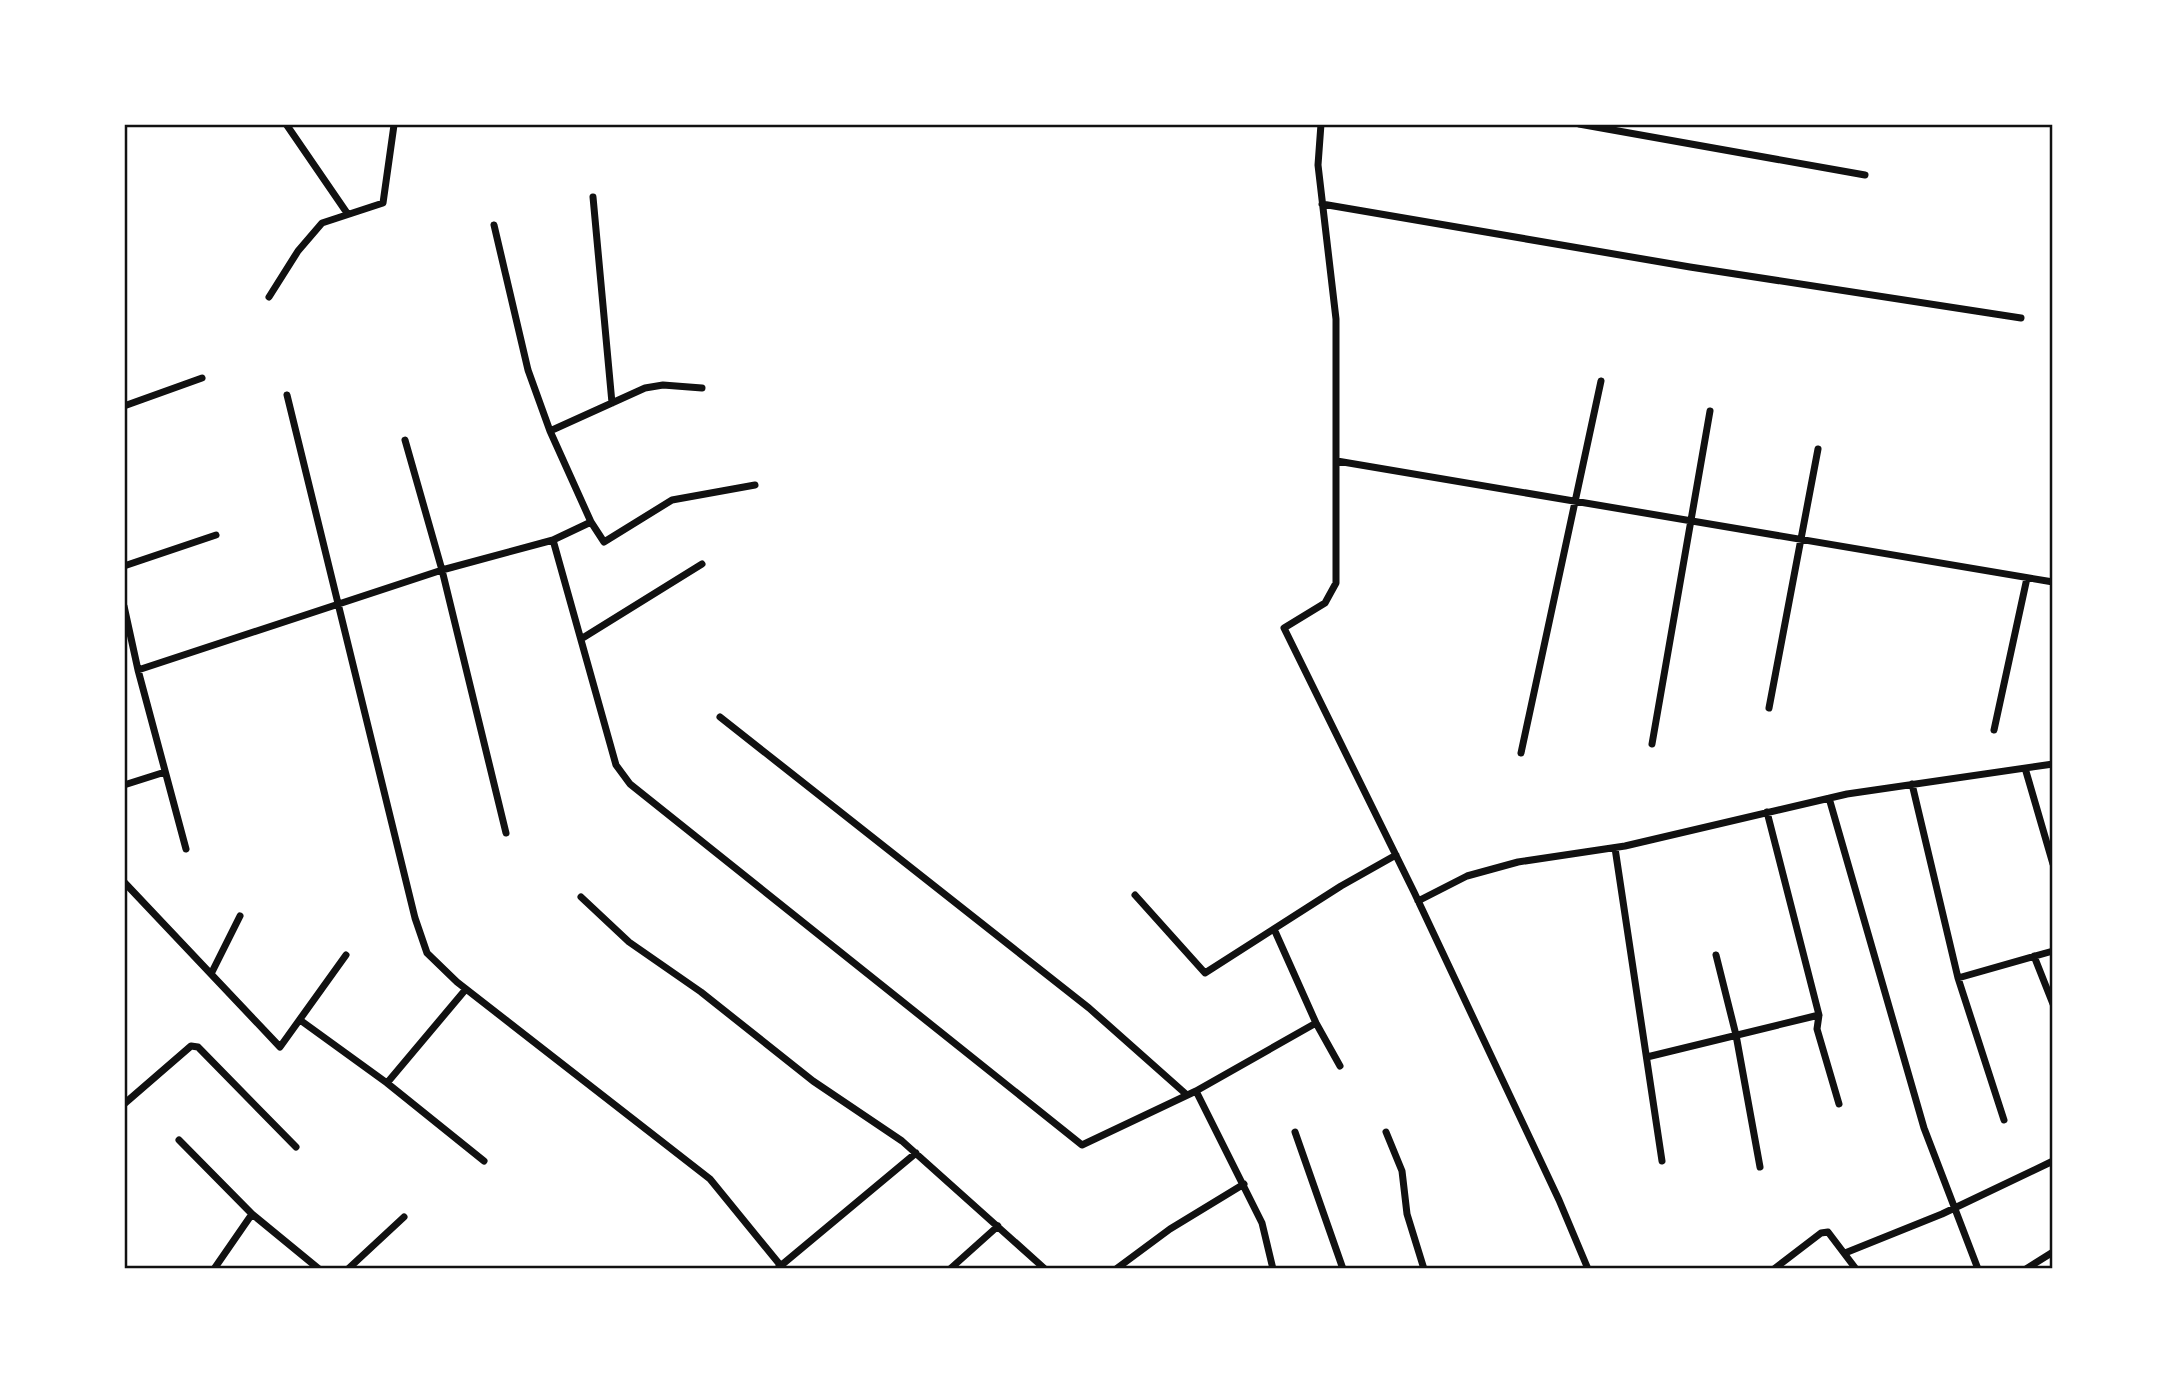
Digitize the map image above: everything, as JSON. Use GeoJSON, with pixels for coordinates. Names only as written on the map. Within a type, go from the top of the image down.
{"type":"FeatureCollection","features":[{"type":"Feature","properties":{"kind":"street"},"geometry":{"type":"LineString","coordinates":[[286,124],[346,213]]}},
{"type":"Feature","properties":{"kind":"street"},"geometry":{"type":"LineString","coordinates":[[1321,124],[1318,165],[1336,319],[1336,583],[1325,603],[1284,628],[1418,901],[1559,1200],[1587,1269]]}},
{"type":"Feature","properties":{"kind":"street"},"geometry":{"type":"LineString","coordinates":[[1578,124],[1865,175]]}},
{"type":"Feature","properties":{"kind":"street"},"geometry":{"type":"LineString","coordinates":[[269,297],[312,233],[322,223],[383,203],[394,125]]}},
{"type":"Feature","properties":{"kind":"street"},"geometry":{"type":"LineString","coordinates":[[593,197],[612,403]]}},
{"type":"Feature","properties":{"kind":"street"},"geometry":{"type":"LineString","coordinates":[[1322,204],[1690,267],[2021,318]]}},
{"type":"Feature","properties":{"kind":"street"},"geometry":{"type":"LineString","coordinates":[[494,225],[527,370],[550,431],[591,522],[604,542],[672,500],[755,485]]}},
{"type":"Feature","properties":{"kind":"street"},"geometry":{"type":"LineString","coordinates":[[124,406],[202,379]]}},
{"type":"Feature","properties":{"kind":"street"},"geometry":{"type":"LineString","coordinates":[[1521,753],[1601,381]]}},
{"type":"Feature","properties":{"kind":"street"},"geometry":{"type":"LineString","coordinates":[[550,431],[645,387],[663,385],[702,388]]}},
{"type":"Feature","properties":{"kind":"street"},"geometry":{"type":"LineString","coordinates":[[287,395],[415,918],[427,953],[466,989],[710,1179],[779,1267],[916,1153]]}},
{"type":"Feature","properties":{"kind":"street"},"geometry":{"type":"LineString","coordinates":[[1652,744],[1710,411]]}},
{"type":"Feature","properties":{"kind":"street"},"geometry":{"type":"LineString","coordinates":[[405,440],[442,570],[506,833]]}},
{"type":"Feature","properties":{"kind":"street"},"geometry":{"type":"LineString","coordinates":[[1769,708],[1818,449]]}},
{"type":"Feature","properties":{"kind":"street"},"geometry":{"type":"LineString","coordinates":[[1337,461],[1693,519],[2053,582]]}},
{"type":"Feature","properties":{"kind":"street"},"geometry":{"type":"LineString","coordinates":[[138,670],[442,570],[553,540],[591,522]]}},
{"type":"Feature","properties":{"kind":"street"},"geometry":{"type":"LineString","coordinates":[[124,566],[216,536]]}},
{"type":"Feature","properties":{"kind":"street"},"geometry":{"type":"LineString","coordinates":[[553,540],[616,765],[630,784],[1082,1145],[1196,1091],[1316,1023]]}},
{"type":"Feature","properties":{"kind":"street"},"geometry":{"type":"LineString","coordinates":[[581,639],[702,564]]}},
{"type":"Feature","properties":{"kind":"street"},"geometry":{"type":"LineString","coordinates":[[1994,730],[2027,578]]}},
{"type":"Feature","properties":{"kind":"street"},"geometry":{"type":"LineString","coordinates":[[124,606],[138,670],[186,849]]}},
{"type":"Feature","properties":{"kind":"street"},"geometry":{"type":"LineString","coordinates":[[720,717],[1089,1008],[1187,1095]]}},
{"type":"Feature","properties":{"kind":"street"},"geometry":{"type":"LineString","coordinates":[[1418,901],[1484,870],[1615,848],[1829,798],[2053,764]]}},
{"type":"Feature","properties":{"kind":"street"},"geometry":{"type":"LineString","coordinates":[[2025,768],[2053,864]]}},
{"type":"Feature","properties":{"kind":"street"},"geometry":{"type":"LineString","coordinates":[[124,785],[165,772]]}},
{"type":"Feature","properties":{"kind":"street"},"geometry":{"type":"LineString","coordinates":[[1912,784],[1958,978],[2004,1120]]}},
{"type":"Feature","properties":{"kind":"street"},"geometry":{"type":"LineString","coordinates":[[1829,798],[1924,1128],[1978,1269]]}},
{"type":"Feature","properties":{"kind":"street"},"geometry":{"type":"LineString","coordinates":[[1767,812],[1819,1015],[1817,1029],[1839,1104]]}},
{"type":"Feature","properties":{"kind":"street"},"geometry":{"type":"LineString","coordinates":[[1615,848],[1662,1161]]}},
{"type":"Feature","properties":{"kind":"street"},"geometry":{"type":"LineString","coordinates":[[1135,895],[1205,973],[1396,855]]}},
{"type":"Feature","properties":{"kind":"street"},"geometry":{"type":"LineString","coordinates":[[124,882],[280,1047],[346,956]]}},
{"type":"Feature","properties":{"kind":"street"},"geometry":{"type":"LineString","coordinates":[[580,897],[629,942],[701,992],[813,1081],[916,1153],[1045,1269]]}},
{"type":"Feature","properties":{"kind":"street"},"geometry":{"type":"LineString","coordinates":[[211,974],[240,916]]}},
{"type":"Feature","properties":{"kind":"street"},"geometry":{"type":"LineString","coordinates":[[1274,929],[1316,1023],[1340,1066]]}},
{"type":"Feature","properties":{"kind":"street"},"geometry":{"type":"LineString","coordinates":[[1958,978],[2053,951]]}},
{"type":"Feature","properties":{"kind":"street"},"geometry":{"type":"LineString","coordinates":[[1716,955],[1736,1035],[1760,1167]]}},
{"type":"Feature","properties":{"kind":"street"},"geometry":{"type":"LineString","coordinates":[[2034,956],[2053,1004]]}},
{"type":"Feature","properties":{"kind":"street"},"geometry":{"type":"LineString","coordinates":[[387,1083],[466,989]]}},
{"type":"Feature","properties":{"kind":"street"},"geometry":{"type":"LineString","coordinates":[[1647,1058],[1819,1015]]}},
{"type":"Feature","properties":{"kind":"street"},"geometry":{"type":"LineString","coordinates":[[300,1020],[387,1083],[484,1161]]}},
{"type":"Feature","properties":{"kind":"street"},"geometry":{"type":"LineString","coordinates":[[124,1104],[178,1056],[191,1046],[198,1047],[296,1147]]}},
{"type":"Feature","properties":{"kind":"street"},"geometry":{"type":"LineString","coordinates":[[1196,1091],[1262,1223],[1273,1269]]}},
{"type":"Feature","properties":{"kind":"street"},"geometry":{"type":"LineString","coordinates":[[1295,1132],[1343,1269]]}},
{"type":"Feature","properties":{"kind":"street"},"geometry":{"type":"LineString","coordinates":[[1386,1132],[1402,1171],[1407,1214],[1424,1269]]}},
{"type":"Feature","properties":{"kind":"street"},"geometry":{"type":"LineString","coordinates":[[179,1140],[252,1214],[318,1269]]}},
{"type":"Feature","properties":{"kind":"street"},"geometry":{"type":"LineString","coordinates":[[1845,1253],[1954,1209],[2053,1161]]}},
{"type":"Feature","properties":{"kind":"street"},"geometry":{"type":"LineString","coordinates":[[1116,1269],[1170,1229],[1244,1184]]}},
{"type":"Feature","properties":{"kind":"street"},"geometry":{"type":"LineString","coordinates":[[214,1269],[252,1214]]}},
{"type":"Feature","properties":{"kind":"street"},"geometry":{"type":"LineString","coordinates":[[348,1269],[404,1217]]}},
{"type":"Feature","properties":{"kind":"street"},"geometry":{"type":"LineString","coordinates":[[950,1269],[998,1226]]}},
{"type":"Feature","properties":{"kind":"street"},"geometry":{"type":"LineString","coordinates":[[1774,1269],[1821,1233],[1828,1231],[1856,1269]]}},
{"type":"Feature","properties":{"kind":"street"},"geometry":{"type":"LineString","coordinates":[[2026,1269],[2053,1252]]}}]}
